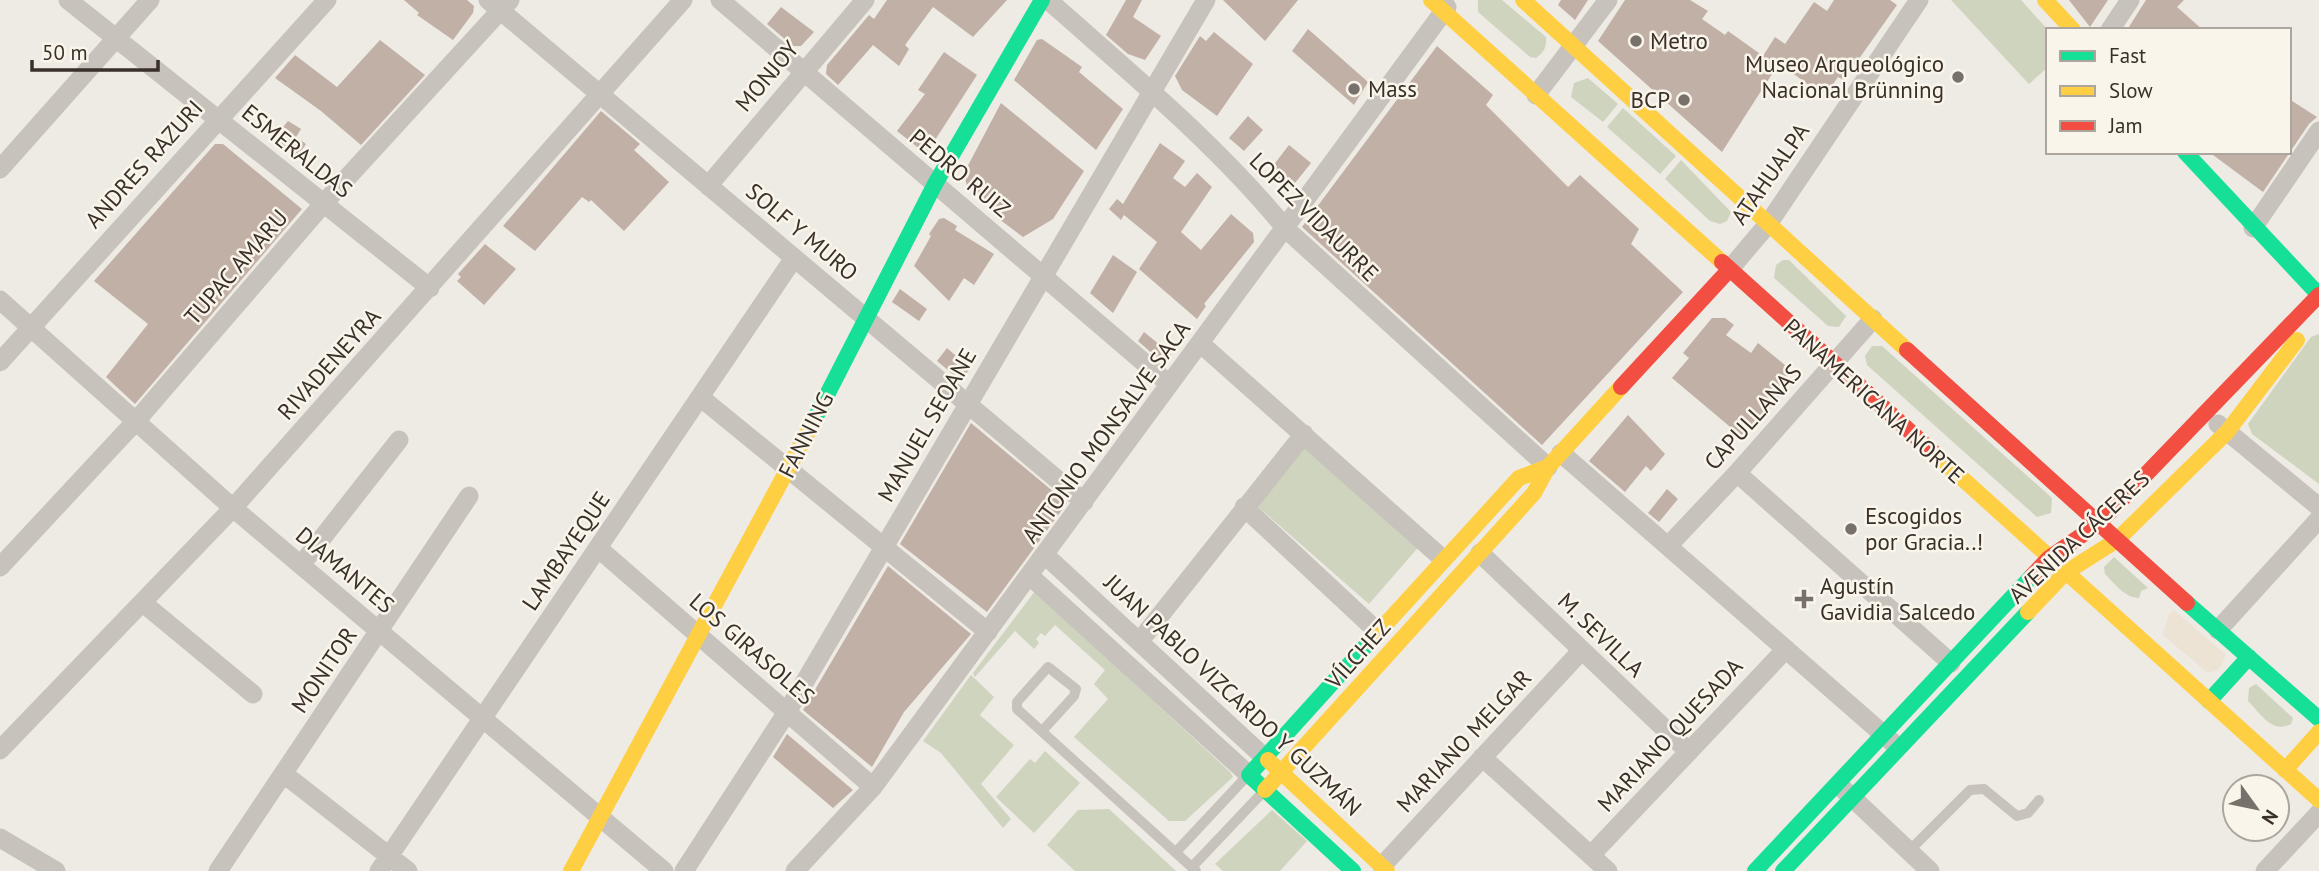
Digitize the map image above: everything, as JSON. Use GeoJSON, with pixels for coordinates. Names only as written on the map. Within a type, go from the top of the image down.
{"type":"FeatureCollection","features":[{"type":"Feature","properties":{"kind":"main road","name":"FANNING"},"geometry":{"type":"LineString","coordinates":[[571,871],[789,470],[935,184],[1042,0]]}},
{"type":"Feature","properties":{"kind":"main road"},"geometry":{"type":"LineString","coordinates":[[1523,0],[2117,540],[2169,594],[2218,630],[2319,719]]}},
{"type":"Feature","properties":{"kind":"main road"},"geometry":{"type":"LineString","coordinates":[[2045,0],[2071,28]]}},
{"type":"Feature","properties":{"kind":"main road","name":"PANAMERICANA NORTE"},"geometry":{"type":"LineString","coordinates":[[1442,4],[1536,95],[2065,573],[2137,629],[2208,701],[2319,800]]}},
{"type":"Feature","properties":{"kind":"main road"},"geometry":{"type":"LineString","coordinates":[[2187,154],[2253,228],[2319,295]]}},
{"type":"Feature","properties":{"kind":"main road","name":"VÍLCHEZ"},"geometry":{"type":"LineString","coordinates":[[1265,790],[1534,492],[1555,460],[1729,270]]}},
{"type":"Feature","properties":{"kind":"main road","name":"AVENIDA CÁCERES"},"geometry":{"type":"LineString","coordinates":[[1755,871],[2049,558],[2098,524],[2319,295]]}},
{"type":"Feature","properties":{"kind":"main road","name":"AVENIDA CÁCERES"},"geometry":{"type":"LineString","coordinates":[[1783,871],[2065,573],[2117,540],[2227,432],[2319,311]]}},
{"type":"Feature","properties":{"kind":"main road","name":"VÍLCHEZ"},"geometry":{"type":"LineString","coordinates":[[1248,775],[1519,478],[1555,460]]}},
{"type":"Feature","properties":{"kind":"main road"},"geometry":{"type":"LineString","coordinates":[[2208,701],[2249,657]]}},
{"type":"Feature","properties":{"kind":"main road"},"geometry":{"type":"LineString","coordinates":[[2285,770],[2319,733]]}},
{"type":"Feature","properties":{"kind":"main road","name":"JUAN PABLO VIZCARDO Y GUZMÁN"},"geometry":{"type":"LineString","coordinates":[[1265,757],[1385,869]]}},
{"type":"Feature","properties":{"kind":"main road","name":"JUAN PABLO VIZCARDO Y GUZMÁN"},"geometry":{"type":"LineString","coordinates":[[1248,775],[1353,871]]}},
{"type":"Feature","properties":{"kind":"street","name":"ESMERALDAS"},"geometry":{"type":"LineString","coordinates":[[68,0],[430,288]]}},
{"type":"Feature","properties":{"kind":"street"},"geometry":{"type":"LineString","coordinates":[[0,169],[114,37],[150,0]]}},
{"type":"Feature","properties":{"kind":"street","name":"ANDRES RAZURI"},"geometry":{"type":"LineString","coordinates":[[0,362],[217,118],[327,0]]}},
{"type":"Feature","properties":{"kind":"street","name":"RIVADENEYRA"},"geometry":{"type":"LineString","coordinates":[[0,750],[233,508],[430,288],[546,152],[601,96],[683,0]]}},
{"type":"Feature","properties":{"kind":"street","name":"PEDRO RUIZ"},"geometry":{"type":"LineString","coordinates":[[720,0],[1168,383]]}},
{"type":"Feature","properties":{"kind":"street","name":"MONJOY"},"geometry":{"type":"LineString","coordinates":[[708,186],[802,71],[865,0]]}},
{"type":"Feature","properties":{"kind":"street","name":"LOPEZ VIDAURRE"},"geometry":{"type":"LineString","coordinates":[[1048,0],[1152,93],[1261,198],[1286,229],[1555,460],[1668,546],[1899,748]]}},
{"type":"Feature","properties":{"kind":"street","name":"MANUEL SEOANE"},"geometry":{"type":"LineString","coordinates":[[684,871],[787,712],[967,402],[1045,278],[1206,0]]}},
{"type":"Feature","properties":{"kind":"street"},"geometry":{"type":"LineString","coordinates":[[1536,95],[1608,0]]}},
{"type":"Feature","properties":{"kind":"street","name":"ATAHUALPA"},"geometry":{"type":"LineString","coordinates":[[1729,270],[1768,224],[1919,0]]}},
{"type":"Feature","properties":{"kind":"street"},"geometry":{"type":"LineString","coordinates":[[2111,28],[2130,0]]}},
{"type":"Feature","properties":{"kind":"street","name":"SOLF Y MURO"},"geometry":{"type":"LineString","coordinates":[[499,4],[601,96],[1084,502]]}},
{"type":"Feature","properties":{"kind":"street","name":"TUPAC AMARU"},"geometry":{"type":"LineString","coordinates":[[0,567],[136,421],[499,4]]}},
{"type":"Feature","properties":{"kind":"street","name":"ANTONIO MONSALVE SACA"},"geometry":{"type":"LineString","coordinates":[[795,871],[873,787],[1030,576],[1168,383],[1286,229],[1442,4]]}},
{"type":"Feature","properties":{"kind":"street"},"geometry":{"type":"LineString","coordinates":[[2253,228],[2319,131]]}},
{"type":"Feature","properties":{"kind":"street","name":"LAMBAYEQUE"},"geometry":{"type":"LineString","coordinates":[[384,864],[794,258]]}},
{"type":"Feature","properties":{"kind":"street","name":"DIAMANTES"},"geometry":{"type":"LineString","coordinates":[[0,300],[233,508],[664,871]]}},
{"type":"Feature","properties":{"kind":"street","name":"CAPULLANAS"},"geometry":{"type":"LineString","coordinates":[[1668,546],[1737,473],[1873,319]]}},
{"type":"Feature","properties":{"kind":"street"},"geometry":{"type":"LineString","coordinates":[[1200,344],[1443,559]]}},
{"type":"Feature","properties":{"kind":"street"},"geometry":{"type":"LineString","coordinates":[[700,397],[988,632]]}},
{"type":"Feature","properties":{"kind":"street"},"geometry":{"type":"LineString","coordinates":[[2207,414],[2319,507]]}},
{"type":"Feature","properties":{"kind":"street"},"geometry":{"type":"LineString","coordinates":[[1139,642],[1304,435]]}},
{"type":"Feature","properties":{"kind":"street"},"geometry":{"type":"LineString","coordinates":[[301,565],[399,440]]}},
{"type":"Feature","properties":{"kind":"street"},"geometry":{"type":"LineString","coordinates":[[1737,473],[1951,663]]}},
{"type":"Feature","properties":{"kind":"street","name":"MONITOR"},"geometry":{"type":"LineString","coordinates":[[218,871],[469,496]]}},
{"type":"Feature","properties":{"kind":"street"},"geometry":{"type":"LineString","coordinates":[[1244,507],[1378,632]]}},
{"type":"Feature","properties":{"kind":"street"},"geometry":{"type":"LineString","coordinates":[[2218,630],[2319,519]]}},
{"type":"Feature","properties":{"kind":"street","name":"LOS GIRASOLES"},"geometry":{"type":"LineString","coordinates":[[598,548],[873,787]]}},
{"type":"Feature","properties":{"kind":"street","name":"M. SEVILLA"},"geometry":{"type":"LineString","coordinates":[[1480,553],[1689,752]]}},
{"type":"Feature","properties":{"kind":"street","name":"JUAN PABLO VIZCARDO Y GUZMÁN"},"geometry":{"type":"LineString","coordinates":[[1045,555],[1265,757]]}},
{"type":"Feature","properties":{"kind":"street","name":"JUAN PABLO VIZCARDO Y GUZMÁN"},"geometry":{"type":"LineString","coordinates":[[1030,576],[1248,775]]}},
{"type":"Feature","properties":{"kind":"street"},"geometry":{"type":"LineString","coordinates":[[143,603],[253,695]]}},
{"type":"Feature","properties":{"kind":"street","name":"MARIANO QUESADA"},"geometry":{"type":"LineString","coordinates":[[1591,855],[1786,649]]}},
{"type":"Feature","properties":{"kind":"street","name":"MARIANO MELGAR"},"geometry":{"type":"LineString","coordinates":[[1385,869],[1482,757],[1582,650]]}},
{"type":"Feature","properties":{"kind":"street"},"geometry":{"type":"LineString","coordinates":[[1482,757],[1608,871]]}},
{"type":"Feature","properties":{"kind":"street"},"geometry":{"type":"LineString","coordinates":[[284,774],[384,864],[408,871]]}},
{"type":"Feature","properties":{"kind":"street"},"geometry":{"type":"LineString","coordinates":[[1837,784],[1930,871]]}},
{"type":"Feature","properties":{"kind":"street"},"geometry":{"type":"LineString","coordinates":[[2266,871],[2319,813]]}},
{"type":"Feature","properties":{"kind":"street"},"geometry":{"type":"LineString","coordinates":[[0,838],[56,871]]}},
{"type":"Feature","properties":{"kind":"lane"},"geometry":{"type":"LineString","coordinates":[[1043,730],[1074,696],[1076,689],[1048,667],[1017,702],[1017,709],[1194,869]]}},
{"type":"Feature","properties":{"kind":"lane","name":"VÍLCHEZ"},"geometry":{"type":"LineString","coordinates":[[1176,852],[1248,775]]}},
{"type":"Feature","properties":{"kind":"lane"},"geometry":{"type":"LineString","coordinates":[[1909,851],[1970,790],[1984,789],[2017,816],[2028,813],[2039,800]]}},
{"type":"Feature","properties":{"kind":"lane","name":"VÍLCHEZ"},"geometry":{"type":"LineString","coordinates":[[1194,869],[1265,790]]}},
{"type":"Feature","properties":{"kind":"green space"},"geometry":{"type":"Polygon","coordinates":[[[1478,0],[1502,0],[1546,37],[1543,51],[1536,58],[1530,57],[1478,12],[1478,0]]]}},
{"type":"Feature","properties":{"kind":"green space"},"geometry":{"type":"Polygon","coordinates":[[[1951,0],[2021,0],[2046,28],[2046,69],[2029,84],[1951,0]]]}},
{"type":"Feature","properties":{"kind":"green space"},"geometry":{"type":"Polygon","coordinates":[[[1588,78],[1618,104],[1603,122],[1571,97],[1574,83],[1588,78]]]}},
{"type":"Feature","properties":{"kind":"green space"},"geometry":{"type":"Polygon","coordinates":[[[1623,108],[1676,156],[1660,174],[1607,127],[1623,108]]]}},
{"type":"Feature","properties":{"kind":"green space"},"geometry":{"type":"Polygon","coordinates":[[[1681,160],[1731,212],[1727,221],[1720,224],[1710,221],[1665,179],[1681,160]]]}},
{"type":"Feature","properties":{"kind":"green space"},"geometry":{"type":"Polygon","coordinates":[[[1783,260],[1789,260],[1846,316],[1839,327],[1828,326],[1774,278],[1776,265],[1783,260]]]}},
{"type":"Feature","properties":{"kind":"green space"},"geometry":{"type":"Polygon","coordinates":[[[2319,334],[2319,484],[2252,434],[2248,424],[2311,337],[2319,334]]]}},
{"type":"Feature","properties":{"kind":"green space"},"geometry":{"type":"Polygon","coordinates":[[[1872,346],[1882,346],[2052,498],[2051,513],[2037,517],[1867,365],[1865,356],[1872,346]]]}},
{"type":"Feature","properties":{"kind":"green space"},"geometry":{"type":"Polygon","coordinates":[[[1307,440],[1422,543],[1369,604],[1256,505],[1307,440]]]}},
{"type":"Feature","properties":{"kind":"green space"},"geometry":{"type":"Polygon","coordinates":[[[2114,557],[2148,588],[2141,591],[2139,598],[2124,593],[2105,574],[2104,567],[2114,557]]]}},
{"type":"Feature","properties":{"kind":"green space"},"geometry":{"type":"Polygon","coordinates":[[[1035,591],[1230,772],[1233,777],[1185,821],[1169,821],[1074,737],[1108,699],[1094,684],[1105,670],[1055,625],[1045,636],[1041,633],[1036,639],[1039,643],[1034,649],[1015,631],[975,677],[973,673],[1035,591]]]}},
{"type":"Feature","properties":{"kind":"green space"},"geometry":{"type":"Polygon","coordinates":[[[971,675],[994,697],[980,715],[1014,745],[981,784],[1011,819],[1003,828],[941,753],[923,741],[971,675]]]}},
{"type":"Feature","properties":{"kind":"green space"},"geometry":{"type":"Polygon","coordinates":[[[2256,684],[2293,718],[2291,724],[2272,725],[2248,701],[2249,688],[2256,684]]]}},
{"type":"Feature","properties":{"kind":"green space"},"geometry":{"type":"Polygon","coordinates":[[[1045,751],[1080,783],[1034,833],[996,797],[1030,759],[1035,763],[1045,751]]]}},
{"type":"Feature","properties":{"kind":"green space"},"geometry":{"type":"Polygon","coordinates":[[[1109,809],[1176,871],[1075,871],[1047,845],[1078,810],[1109,809]]]}},
{"type":"Feature","properties":{"kind":"green space"},"geometry":{"type":"Polygon","coordinates":[[[1272,810],[1307,841],[1280,871],[1223,871],[1215,864],[1272,810]]]}},
{"type":"Feature","properties":{"kind":"shaded area"},"geometry":{"type":"Polygon","coordinates":[[[2174,610],[2226,655],[2218,670],[2208,673],[2163,635],[2169,614],[2174,610]]]}},
{"type":"Feature","properties":{"kind":"building"},"geometry":{"type":"Polygon","coordinates":[[[404,0],[467,0],[474,6],[473,13],[453,40],[417,15],[419,13],[404,0]]]}},
{"type":"Feature","properties":{"kind":"building"},"geometry":{"type":"Polygon","coordinates":[[[887,0],[1007,0],[973,37],[933,7],[905,45],[909,49],[899,66],[873,45],[838,85],[826,74],[827,65],[869,15],[874,19],[887,0]]]}},
{"type":"Feature","properties":{"kind":"building"},"geometry":{"type":"Polygon","coordinates":[[[1126,0],[1142,0],[1133,17],[1161,36],[1145,60],[1128,54],[1106,35],[1126,0]]]}},
{"type":"Feature","properties":{"kind":"building"},"geometry":{"type":"Polygon","coordinates":[[[1223,0],[1298,0],[1265,41],[1223,0]]]}},
{"type":"Feature","properties":{"kind":"building"},"geometry":{"type":"Polygon","coordinates":[[[1561,0],[1588,0],[1575,20],[1558,5],[1561,0]]]}},
{"type":"Feature","properties":{"kind":"building"},"geometry":{"type":"Polygon","coordinates":[[[1625,0],[1690,0],[1708,11],[1702,19],[1725,35],[1728,31],[1763,56],[1775,37],[1785,44],[1814,2],[1827,11],[1834,0],[1890,0],[1897,5],[1844,80],[1838,77],[1827,93],[1813,83],[1810,86],[1779,63],[1722,152],[1598,41],[1625,0]]]}},
{"type":"Feature","properties":{"kind":"building"},"geometry":{"type":"Polygon","coordinates":[[[2069,0],[2108,0],[2090,27],[2069,0]]]}},
{"type":"Feature","properties":{"kind":"building"},"geometry":{"type":"Polygon","coordinates":[[[2146,0],[2184,0],[2177,7],[2201,28],[2128,28],[2146,0]]]}},
{"type":"Feature","properties":{"kind":"building"},"geometry":{"type":"Polygon","coordinates":[[[781,7],[814,32],[801,46],[793,46],[767,24],[781,7]]]}},
{"type":"Feature","properties":{"kind":"building"},"geometry":{"type":"Polygon","coordinates":[[[1308,29],[1368,82],[1354,105],[1292,51],[1308,29]]]}},
{"type":"Feature","properties":{"kind":"building"},"geometry":{"type":"Polygon","coordinates":[[[1214,32],[1253,64],[1217,116],[1182,90],[1175,76],[1200,36],[1206,41],[1214,32]]]}},
{"type":"Feature","properties":{"kind":"building"},"geometry":{"type":"Polygon","coordinates":[[[1042,39],[1082,67],[1079,72],[1123,109],[1096,150],[1014,80],[1037,40],[1042,39]]]}},
{"type":"Feature","properties":{"kind":"building"},"geometry":{"type":"Polygon","coordinates":[[[380,40],[425,75],[361,145],[321,111],[275,78],[295,55],[337,87],[380,40]]]}},
{"type":"Feature","properties":{"kind":"building"},"geometry":{"type":"Polygon","coordinates":[[[1437,46],[1493,95],[1486,105],[1568,187],[1580,175],[1639,229],[1631,244],[1683,292],[1542,445],[1302,227],[1437,46]]]}},
{"type":"Feature","properties":{"kind":"building"},"geometry":{"type":"Polygon","coordinates":[[[944,52],[977,75],[926,154],[897,131],[925,94],[918,90],[944,52]]]}},
{"type":"Feature","properties":{"kind":"building"},"geometry":{"type":"Polygon","coordinates":[[[2291,100],[2317,117],[2291,151],[2291,100]]]}},
{"type":"Feature","properties":{"kind":"building"},"geometry":{"type":"Polygon","coordinates":[[[1001,103],[1084,171],[1053,219],[1023,237],[999,219],[1002,213],[967,186],[964,173],[1001,103]]]}},
{"type":"Feature","properties":{"kind":"building"},"geometry":{"type":"Polygon","coordinates":[[[601,111],[640,144],[634,150],[669,182],[624,231],[591,200],[589,202],[582,197],[535,251],[503,226],[601,111]]]}},
{"type":"Feature","properties":{"kind":"building"},"geometry":{"type":"Polygon","coordinates":[[[1248,116],[1263,130],[1244,151],[1229,138],[1248,116]]]}},
{"type":"Feature","properties":{"kind":"building"},"geometry":{"type":"Polygon","coordinates":[[[288,121],[301,129],[296,137],[306,144],[296,158],[276,143],[275,137],[288,121]]]}},
{"type":"Feature","properties":{"kind":"building"},"geometry":{"type":"Polygon","coordinates":[[[1160,143],[1185,161],[1173,178],[1185,187],[1197,173],[1212,187],[1181,232],[1201,250],[1231,214],[1253,233],[1254,242],[1204,304],[1206,306],[1197,319],[1139,269],[1157,242],[1124,215],[1121,220],[1109,209],[1117,199],[1123,204],[1160,143]]]}},
{"type":"Feature","properties":{"kind":"building"},"geometry":{"type":"Polygon","coordinates":[[[215,144],[223,144],[302,209],[135,404],[106,377],[148,324],[94,281],[215,144]]]}},
{"type":"Feature","properties":{"kind":"building"},"geometry":{"type":"Polygon","coordinates":[[[1289,145],[1311,163],[1291,188],[1269,171],[1289,145]]]}},
{"type":"Feature","properties":{"kind":"building"},"geometry":{"type":"Polygon","coordinates":[[[2212,154],[2289,154],[2263,192],[2212,154]]]}},
{"type":"Feature","properties":{"kind":"building"},"geometry":{"type":"Polygon","coordinates":[[[944,218],[957,226],[955,230],[994,254],[974,285],[964,278],[949,301],[914,266],[931,236],[929,234],[939,219],[944,218]]]}},
{"type":"Feature","properties":{"kind":"building"},"geometry":{"type":"Polygon","coordinates":[[[485,244],[516,269],[484,305],[457,281],[461,277],[458,274],[485,244]]]}},
{"type":"Feature","properties":{"kind":"building"},"geometry":{"type":"Polygon","coordinates":[[[1113,255],[1137,272],[1113,313],[1090,293],[1113,255]]]}},
{"type":"Feature","properties":{"kind":"building"},"geometry":{"type":"Polygon","coordinates":[[[900,289],[927,309],[919,321],[892,302],[900,289]]]}},
{"type":"Feature","properties":{"kind":"building"},"geometry":{"type":"Polygon","coordinates":[[[1712,318],[1725,318],[1734,325],[1726,335],[1751,353],[1758,343],[1791,370],[1782,383],[1786,387],[1753,429],[1748,427],[1741,436],[1672,378],[1689,358],[1683,353],[1712,318]]]}},
{"type":"Feature","properties":{"kind":"building"},"geometry":{"type":"Polygon","coordinates":[[[1144,332],[1171,354],[1164,364],[1138,341],[1144,332]]]}},
{"type":"Feature","properties":{"kind":"building"},"geometry":{"type":"Polygon","coordinates":[[[947,348],[970,368],[961,381],[937,361],[947,348]]]}},
{"type":"Feature","properties":{"kind":"building"},"geometry":{"type":"Polygon","coordinates":[[[1628,415],[1665,454],[1651,471],[1646,466],[1625,492],[1589,461],[1628,415]]]}},
{"type":"Feature","properties":{"kind":"building"},"geometry":{"type":"Polygon","coordinates":[[[971,423],[1067,503],[987,612],[900,544],[971,423]]]}},
{"type":"Feature","properties":{"kind":"building"},"geometry":{"type":"Polygon","coordinates":[[[1667,489],[1678,499],[1659,522],[1648,513],[1667,489]]]}},
{"type":"Feature","properties":{"kind":"building"},"geometry":{"type":"Polygon","coordinates":[[[888,566],[971,634],[904,712],[872,767],[803,710],[888,566]]]}},
{"type":"Feature","properties":{"kind":"building"},"geometry":{"type":"Polygon","coordinates":[[[787,734],[853,790],[833,808],[773,757],[787,734]]]}},
{"type":"Feature","properties":{"kind":"traffic: fast"},"geometry":{"type":"LineString","coordinates":[[810,428],[935,184],[1042,0]]}},
{"type":"Feature","properties":{"kind":"traffic: fast"},"geometry":{"type":"LineString","coordinates":[[2187,154],[2319,295]]}},
{"type":"Feature","properties":{"kind":"traffic: fast"},"geometry":{"type":"LineString","coordinates":[[1755,871],[2032,576]]}},
{"type":"Feature","properties":{"kind":"traffic: fast"},"geometry":{"type":"LineString","coordinates":[[2187,603],[2319,719]]}},
{"type":"Feature","properties":{"kind":"traffic: fast"},"geometry":{"type":"LineString","coordinates":[[1783,871],[2028,612]]}},
{"type":"Feature","properties":{"kind":"traffic: fast"},"geometry":{"type":"LineString","coordinates":[[1353,871],[1249,775],[1373,638]]}},
{"type":"Feature","properties":{"kind":"traffic: fast"},"geometry":{"type":"LineString","coordinates":[[2209,701],[2249,657]]}},
{"type":"Feature","properties":{"kind":"traffic: slow"},"geometry":{"type":"LineString","coordinates":[[1431,0],[1722,262]]}},
{"type":"Feature","properties":{"kind":"traffic: slow"},"geometry":{"type":"LineString","coordinates":[[1523,0],[1907,350]]}},
{"type":"Feature","properties":{"kind":"traffic: slow"},"geometry":{"type":"LineString","coordinates":[[2045,0],[2071,28]]}},
{"type":"Feature","properties":{"kind":"traffic: slow"},"geometry":{"type":"LineString","coordinates":[[2028,612],[2065,573],[2117,540],[2227,432],[2297,340]]}},
{"type":"Feature","properties":{"kind":"traffic: slow"},"geometry":{"type":"LineString","coordinates":[[1373,638],[1519,478],[1548,467],[1621,387]]}},
{"type":"Feature","properties":{"kind":"traffic: slow"},"geometry":{"type":"LineString","coordinates":[[571,871],[810,428]]}},
{"type":"Feature","properties":{"kind":"traffic: slow"},"geometry":{"type":"LineString","coordinates":[[1934,453],[2319,800]]}},
{"type":"Feature","properties":{"kind":"traffic: slow"},"geometry":{"type":"LineString","coordinates":[[1265,790],[1534,493],[1548,467]]}},
{"type":"Feature","properties":{"kind":"traffic: slow"},"geometry":{"type":"LineString","coordinates":[[2285,770],[2319,732]]}},
{"type":"Feature","properties":{"kind":"traffic: slow"},"geometry":{"type":"LineString","coordinates":[[1268,760],[1387,871]]}},
{"type":"Feature","properties":{"kind":"traffic: jam"},"geometry":{"type":"LineString","coordinates":[[1722,262],[1934,453]]}},
{"type":"Feature","properties":{"kind":"traffic: jam"},"geometry":{"type":"LineString","coordinates":[[1621,387],[1729,270]]}},
{"type":"Feature","properties":{"kind":"traffic: jam"},"geometry":{"type":"LineString","coordinates":[[2032,576],[2049,558],[2098,524],[2319,295]]}},
{"type":"Feature","properties":{"kind":"traffic: jam"},"geometry":{"type":"LineString","coordinates":[[1907,350],[2187,603]]}},
{"type":"Feature","properties":{"kind":"place","name":"Metro"},"geometry":{"type":"Point","coordinates":[1636,41]}},
{"type":"Feature","properties":{"kind":"place","name":"Museo Arqueológico Nacional Brünning"},"geometry":{"type":"Point","coordinates":[1958,77]}},
{"type":"Feature","properties":{"kind":"place","name":"Mass"},"geometry":{"type":"Point","coordinates":[1354,89]}},
{"type":"Feature","properties":{"kind":"place","name":"BCP"},"geometry":{"type":"Point","coordinates":[1684,100]}},
{"type":"Feature","properties":{"kind":"place","name":"Escogidos por Gracia..!"},"geometry":{"type":"Point","coordinates":[1851,529]}},
{"type":"Feature","properties":{"kind":"place","name":"Agustín Gavidia Salcedo"},"geometry":{"type":"Point","coordinates":[1804,599]}}]}
